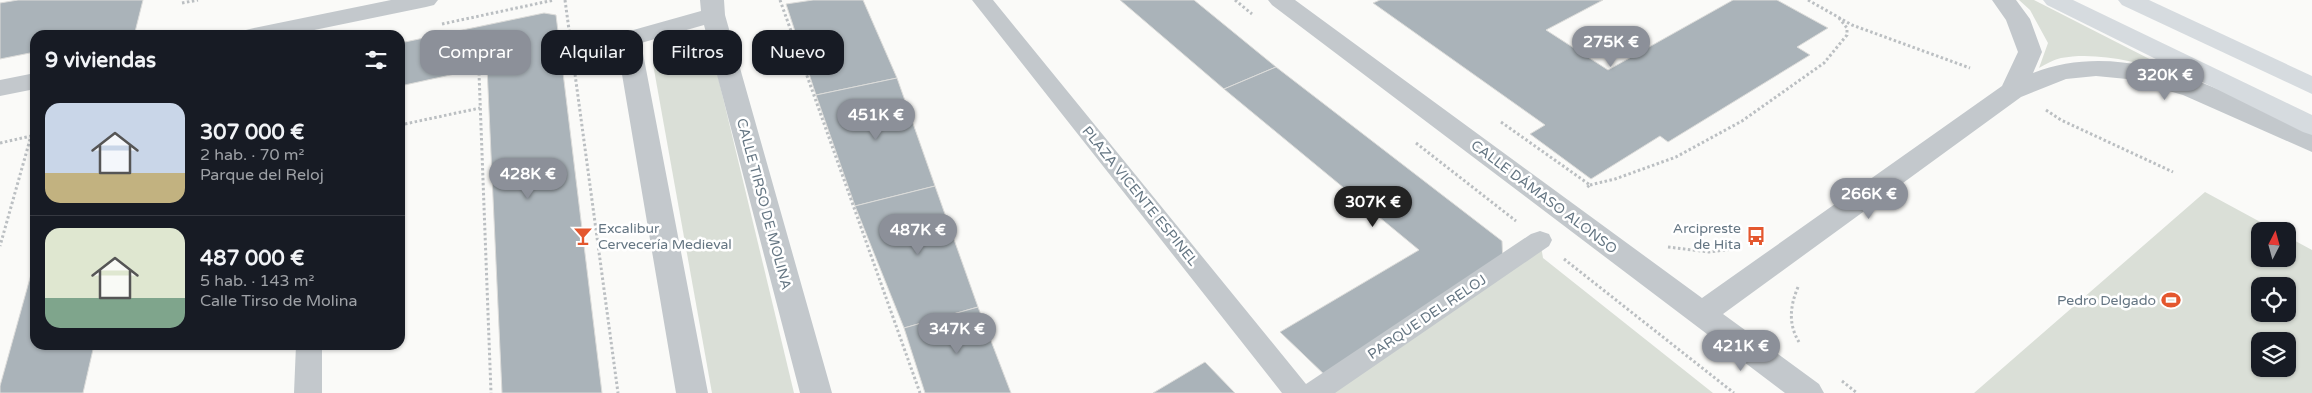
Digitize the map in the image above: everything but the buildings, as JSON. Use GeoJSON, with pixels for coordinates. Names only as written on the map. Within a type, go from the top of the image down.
{"type":"FeatureCollection","features":[{"type":"Feature","properties":{"kind":"main road"},"geometry":{"type":"LineString","coordinates":[[2055,0],[2312,126]]}},
{"type":"Feature","properties":{"kind":"main road"},"geometry":{"type":"LineString","coordinates":[[2130,0],[2312,86]]}},
{"type":"Feature","properties":{"kind":"street"},"geometry":{"type":"LineString","coordinates":[[271,30],[344,8],[426,0]]}},
{"type":"Feature","properties":{"kind":"street","name":"PLAZA VICENTE ESPINEL"},"geometry":{"type":"LineString","coordinates":[[982,0],[1298,393]]}},
{"type":"Feature","properties":{"kind":"street","name":"CALLE DÁMASO ALONSO"},"geometry":{"type":"LineString","coordinates":[[1280,0],[1808,393]]}},
{"type":"Feature","properties":{"kind":"street"},"geometry":{"type":"LineString","coordinates":[[2004,0],[2018,19],[2030,52],[2012,91]]}},
{"type":"Feature","properties":{"kind":"street","name":"CALLE TIRSO DE MOLINA"},"geometry":{"type":"LineString","coordinates":[[692,393],[665,235],[628,39],[712,7],[816,393]]}},
{"type":"Feature","properties":{"kind":"street"},"geometry":{"type":"LineString","coordinates":[[1701,314],[2012,91],[2066,71],[2105,68],[2150,74],[2204,94],[2312,143]]}},
{"type":"Feature","properties":{"kind":"street"},"geometry":{"type":"LineString","coordinates":[[0,88],[30,82]]}},
{"type":"Feature","properties":{"kind":"street","name":"PARQUE DEL RELOJ"},"geometry":{"type":"LineString","coordinates":[[1314,393],[1540,240]]}},
{"type":"Feature","properties":{"kind":"street"},"geometry":{"type":"LineString","coordinates":[[308,393],[309,350]]}},
{"type":"Feature","properties":{"kind":"path"},"geometry":{"type":"LineString","coordinates":[[182,3],[198,0]]}},
{"type":"Feature","properties":{"kind":"path"},"geometry":{"type":"LineString","coordinates":[[441,25],[554,0]]}},
{"type":"Feature","properties":{"kind":"path"},"geometry":{"type":"LineString","coordinates":[[565,0],[618,393]]}},
{"type":"Feature","properties":{"kind":"path"},"geometry":{"type":"LineString","coordinates":[[780,0],[920,393]]}},
{"type":"Feature","properties":{"kind":"path"},"geometry":{"type":"LineString","coordinates":[[1235,0],[1258,18]]}},
{"type":"Feature","properties":{"kind":"path"},"geometry":{"type":"LineString","coordinates":[[1808,0],[1852,25],[1970,68]]}},
{"type":"Feature","properties":{"kind":"path"},"geometry":{"type":"LineString","coordinates":[[1590,185],[1615,179],[1676,157],[1742,121],[1824,63],[1847,34],[1847,28],[1839,18]]}},
{"type":"Feature","properties":{"kind":"path"},"geometry":{"type":"LineString","coordinates":[[479,75],[490,393]]}},
{"type":"Feature","properties":{"kind":"path"},"geometry":{"type":"LineString","coordinates":[[2040,106],[2061,120],[2173,172]]}},
{"type":"Feature","properties":{"kind":"path"},"geometry":{"type":"LineString","coordinates":[[405,124],[480,108]]}},
{"type":"Feature","properties":{"kind":"path"},"geometry":{"type":"LineString","coordinates":[[0,143],[30,136]]}},
{"type":"Feature","properties":{"kind":"path"},"geometry":{"type":"LineString","coordinates":[[0,246],[30,140]]}},
{"type":"Feature","properties":{"kind":"path"},"geometry":{"type":"LineString","coordinates":[[1412,140],[1734,393]]}},
{"type":"Feature","properties":{"kind":"path"},"geometry":{"type":"LineString","coordinates":[[1665,247],[1691,251],[1727,252],[1743,246],[1768,265]]}},
{"type":"Feature","properties":{"kind":"path"},"geometry":{"type":"LineString","coordinates":[[1802,347],[1794,335],[1790,317],[1797,287],[1805,282]]}},
{"type":"Feature","properties":{"kind":"path"},"geometry":{"type":"LineString","coordinates":[[1837,377],[1857,393]]}},
{"type":"Feature","properties":{"kind":"shaded area"},"geometry":{"type":"Polygon","coordinates":[[[2019,0],[2034,0],[2173,71],[2117,59],[2089,56],[2061,58],[2039,68],[2048,43],[2030,10],[2019,0]]]}},
{"type":"Feature","properties":{"kind":"shaded area"},"geometry":{"type":"Polygon","coordinates":[[[655,75],[718,75],[794,393],[712,393],[655,75]]]}},
{"type":"Feature","properties":{"kind":"shaded area","name":"Pedro Delgado"},"geometry":{"type":"Polygon","coordinates":[[[2205,192],[2260,222],[2251,222],[2251,268],[2296,268],[2296,241],[2312,250],[2312,393],[1974,393],[2205,192]]]}},
{"type":"Feature","properties":{"kind":"shaded area"},"geometry":{"type":"Polygon","coordinates":[[[1540,240],[1543,258],[1713,393],[1314,393],[1540,240]]]}},
{"type":"Feature","properties":{"kind":"place","name":"Excalibur Cervecería Medieval"},"geometry":{"type":"Point","coordinates":[583,236]}},
{"type":"Feature","properties":{"kind":"place","name":"Arcipreste de Hita"},"geometry":{"type":"Point","coordinates":[1756,236]}},
{"type":"Feature","properties":{"kind":"place","name":"Pedro Delgado"},"geometry":{"type":"Point","coordinates":[2171,300]}}]}
